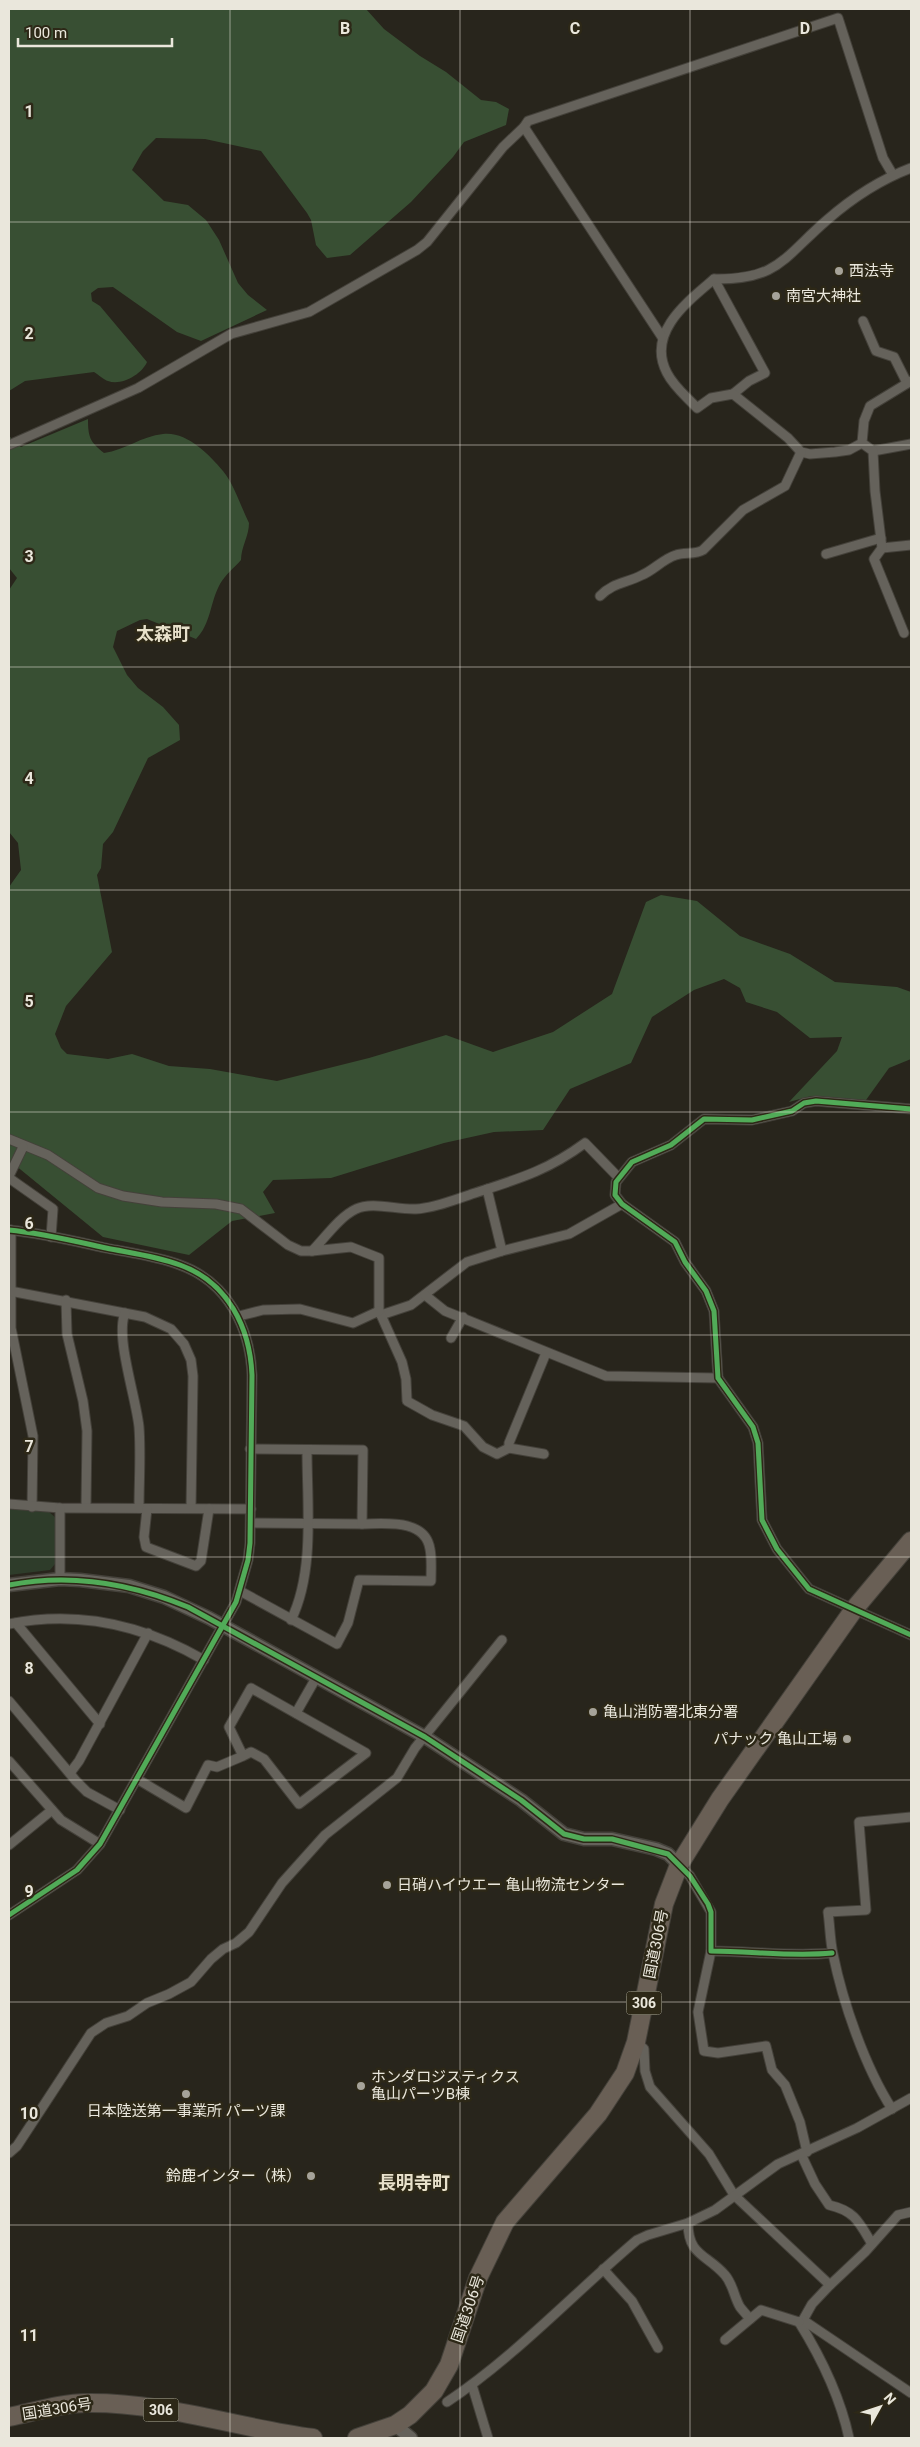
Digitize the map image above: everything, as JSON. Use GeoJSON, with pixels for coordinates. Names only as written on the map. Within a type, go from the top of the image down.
{"type":"FeatureCollection","features":[{"type":"Feature","properties":{"kind":"highway","name":"国道306号"},"geometry":{"type":"LineString","coordinates":[[357,2438],[395,2425],[410,2415],[434,2390],[449,2365],[478,2278],[505,2222],[614,2093],[631,2059],[664,1904],[679,1865],[720,1799],[855,1608],[911,1541]]}},
{"type":"Feature","properties":{"kind":"highway","name":"国道306号"},"geometry":{"type":"LineString","coordinates":[[9,2417],[85,2403],[127,2404],[230,2421],[286,2435],[313,2438]]}},
{"type":"Feature","properties":{"kind":"street"},"geometry":{"type":"LineString","coordinates":[[9,445],[138,388],[231,334],[309,312],[417,250],[427,242],[503,147],[524,127],[528,120],[838,18],[883,158],[893,175]]}},
{"type":"Feature","properties":{"kind":"street"},"geometry":{"type":"LineString","coordinates":[[524,127],[662,337]]}},
{"type":"Feature","properties":{"kind":"street"},"geometry":{"type":"LineString","coordinates":[[714,278],[765,373],[749,381],[733,394],[711,398],[697,408],[666,373],[661,351],[662,337],[684,307],[714,278],[749,278],[774,268],[804,243],[828,219],[893,175],[911,168]]}},
{"type":"Feature","properties":{"kind":"street"},"geometry":{"type":"LineString","coordinates":[[862,442],[864,421],[870,406],[909,382],[894,357],[876,351],[863,322]]}},
{"type":"Feature","properties":{"kind":"street"},"geometry":{"type":"LineString","coordinates":[[733,394],[788,438],[801,452],[810,454],[850,450],[862,442]]}},
{"type":"Feature","properties":{"kind":"street"},"geometry":{"type":"LineString","coordinates":[[862,442],[874,451],[911,444]]}},
{"type":"Feature","properties":{"kind":"street"},"geometry":{"type":"LineString","coordinates":[[874,451],[875,491],[882,538],[882,548],[874,559],[904,633]]}},
{"type":"Feature","properties":{"kind":"street"},"geometry":{"type":"LineString","coordinates":[[600,596],[611,586],[643,575],[667,558],[698,553],[703,550],[743,510],[784,486],[801,452]]}},
{"type":"Feature","properties":{"kind":"street"},"geometry":{"type":"LineString","coordinates":[[826,554],[882,538]]}},
{"type":"Feature","properties":{"kind":"street"},"geometry":{"type":"LineString","coordinates":[[882,548],[911,545]]}},
{"type":"Feature","properties":{"kind":"street"},"geometry":{"type":"LineString","coordinates":[[911,1109],[816,1101],[804,1103],[792,1111],[752,1120],[704,1119],[671,1145],[632,1162],[618,1177],[615,1195],[622,1204],[675,1242],[706,1291],[714,1311],[718,1378],[754,1427],[758,1443],[762,1520],[777,1548],[810,1589],[911,1635]]}},
{"type":"Feature","properties":{"kind":"street"},"geometry":{"type":"LineString","coordinates":[[9,1139],[23,1147],[48,1155],[98,1188],[123,1196],[162,1202],[236,1207],[288,1245],[301,1251],[351,1247],[379,1258],[380,1313],[402,1362],[406,1379],[407,1401],[432,1415],[464,1426],[487,1450],[498,1454],[509,1448],[544,1454]]}},
{"type":"Feature","properties":{"kind":"street"},"geometry":{"type":"LineString","coordinates":[[312,1251],[342,1220],[359,1208],[376,1205],[418,1209],[508,1184],[552,1165],[585,1143],[618,1177]]}},
{"type":"Feature","properties":{"kind":"street"},"geometry":{"type":"LineString","coordinates":[[23,1147],[9,1177],[52,1209],[51,1237]]}},
{"type":"Feature","properties":{"kind":"street"},"geometry":{"type":"LineString","coordinates":[[487,1189],[502,1251]]}},
{"type":"Feature","properties":{"kind":"street"},"geometry":{"type":"LineString","coordinates":[[239,1316],[263,1310],[300,1309],[353,1323],[380,1313],[411,1305],[467,1262],[569,1234],[622,1204]]}},
{"type":"Feature","properties":{"kind":"street"},"geometry":{"type":"LineString","coordinates":[[9,1915],[77,1870],[100,1844],[223,1626],[240,1591],[248,1560],[251,1523],[252,1361],[239,1316],[213,1284],[182,1265],[163,1259],[10,1230],[9,1289],[14,1352],[26,1391],[33,1436],[32,1507]]}},
{"type":"Feature","properties":{"kind":"street"},"geometry":{"type":"LineString","coordinates":[[9,1289],[145,1317],[165,1324],[179,1336],[188,1351],[193,1376],[192,1508]]}},
{"type":"Feature","properties":{"kind":"street"},"geometry":{"type":"LineString","coordinates":[[425,1295],[445,1311],[606,1376],[718,1378]]}},
{"type":"Feature","properties":{"kind":"street"},"geometry":{"type":"LineString","coordinates":[[66,1300],[68,1342],[83,1401],[87,1432],[86,1507]]}},
{"type":"Feature","properties":{"kind":"street"},"geometry":{"type":"LineString","coordinates":[[125,1313],[121,1322],[121,1336],[135,1398],[139,1428],[146,1547],[196,1566],[201,1561],[209,1509]]}},
{"type":"Feature","properties":{"kind":"street"},"geometry":{"type":"LineString","coordinates":[[451,1338],[463,1317]]}},
{"type":"Feature","properties":{"kind":"street"},"geometry":{"type":"LineString","coordinates":[[509,1448],[509,1442],[546,1353]]}},
{"type":"Feature","properties":{"kind":"street"},"geometry":{"type":"LineString","coordinates":[[250,1448],[307,1451],[363,1450],[362,1524]]}},
{"type":"Feature","properties":{"kind":"street"},"geometry":{"type":"LineString","coordinates":[[291,1620],[296,1610],[304,1580],[307,1524],[307,1451]]}},
{"type":"Feature","properties":{"kind":"street"},"geometry":{"type":"LineString","coordinates":[[9,1504],[60,1508],[251,1509]]}},
{"type":"Feature","properties":{"kind":"street"},"geometry":{"type":"LineString","coordinates":[[60,1508],[60,1579]]}},
{"type":"Feature","properties":{"kind":"street"},"geometry":{"type":"LineString","coordinates":[[240,1591],[337,1644],[348,1623],[359,1580],[431,1580],[428,1541],[420,1532],[403,1524],[251,1523]]}},
{"type":"Feature","properties":{"kind":"street"},"geometry":{"type":"LineString","coordinates":[[9,1585],[60,1579],[107,1583],[146,1591],[188,1607],[425,1737],[521,1800],[564,1834],[584,1839],[612,1839],[656,1849],[668,1854],[690,1876],[711,1912],[711,1951],[698,2012],[704,2051],[718,2053],[766,2046],[772,2070],[785,2085],[805,2137],[804,2153],[815,2184],[829,2205],[847,2209],[860,2224],[872,2244]]}},
{"type":"Feature","properties":{"kind":"street"},"geometry":{"type":"LineString","coordinates":[[12,1624],[43,1618],[72,1618],[125,1625],[148,1633],[204,1660]]}},
{"type":"Feature","properties":{"kind":"street"},"geometry":{"type":"LineString","coordinates":[[12,1624],[100,1724]]}},
{"type":"Feature","properties":{"kind":"street"},"geometry":{"type":"LineString","coordinates":[[70,1773],[100,1724],[148,1633]]}},
{"type":"Feature","properties":{"kind":"street"},"geometry":{"type":"LineString","coordinates":[[9,2154],[17,2146],[91,2033],[106,2023],[128,2016],[147,2003],[191,1982],[211,1959],[240,1940],[265,1911],[282,1883],[325,1835],[395,1780],[415,1748],[502,1640]]}},
{"type":"Feature","properties":{"kind":"street"},"geometry":{"type":"LineString","coordinates":[[296,1713],[316,1678]]}},
{"type":"Feature","properties":{"kind":"street"},"geometry":{"type":"LineString","coordinates":[[136,1779],[186,1808],[208,1765],[217,1767],[243,1756],[251,1752],[264,1759],[298,1804],[366,1752],[251,1688],[229,1727],[243,1756]]}},
{"type":"Feature","properties":{"kind":"street"},"geometry":{"type":"LineString","coordinates":[[9,1700],[87,1792],[120,1810]]}},
{"type":"Feature","properties":{"kind":"street"},"geometry":{"type":"LineString","coordinates":[[9,1761],[52,1810],[73,1829],[100,1844]]}},
{"type":"Feature","properties":{"kind":"street"},"geometry":{"type":"LineString","coordinates":[[9,1845],[52,1810]]}},
{"type":"Feature","properties":{"kind":"street"},"geometry":{"type":"LineString","coordinates":[[892,2109],[880,2090],[862,2048],[832,1953],[828,1912],[866,1910],[859,1822],[911,1817]]}},
{"type":"Feature","properties":{"kind":"street"},"geometry":{"type":"LineString","coordinates":[[711,1951],[743,1951],[780,1956],[832,1953]]}},
{"type":"Feature","properties":{"kind":"street"},"geometry":{"type":"LineString","coordinates":[[636,2042],[644,2049],[645,2071],[650,2087],[709,2154],[734,2195],[830,2285]]}},
{"type":"Feature","properties":{"kind":"street"},"geometry":{"type":"LineString","coordinates":[[447,2402],[472,2385],[637,2240],[648,2234],[688,2223],[715,2210],[778,2164],[804,2153],[911,2098]]}},
{"type":"Feature","properties":{"kind":"street"},"geometry":{"type":"LineString","coordinates":[[801,2321],[812,2304],[898,2215],[911,2212]]}},
{"type":"Feature","properties":{"kind":"street"},"geometry":{"type":"LineString","coordinates":[[688,2223],[688,2236],[693,2248],[725,2274],[739,2306],[750,2319]]}},
{"type":"Feature","properties":{"kind":"street"},"geometry":{"type":"LineString","coordinates":[[603,2268],[642,2316],[658,2348]]}},
{"type":"Feature","properties":{"kind":"street"},"geometry":{"type":"LineString","coordinates":[[725,2340],[761,2310],[801,2321],[911,2393]]}},
{"type":"Feature","properties":{"kind":"street"},"geometry":{"type":"LineString","coordinates":[[801,2321],[832,2379],[846,2418],[849,2438]]}},
{"type":"Feature","properties":{"kind":"street"},"geometry":{"type":"LineString","coordinates":[[472,2385],[488,2438]]}},
{"type":"Feature","properties":{"kind":"street"},"geometry":{"type":"LineString","coordinates":[[395,2425],[411,2438]]}},
{"type":"Feature","properties":{"kind":"green space"},"geometry":{"type":"Polygon","coordinates":[[[9,9],[366,9],[384,29],[420,56],[446,72],[481,100],[496,102],[509,109],[506,125],[464,142],[453,157],[411,202],[350,255],[327,258],[316,245],[311,220],[307,213],[261,151],[205,139],[156,138],[143,151],[132,170],[164,201],[188,205],[206,220],[219,240],[238,283],[248,295],[267,310],[201,341],[177,332],[113,287],[98,288],[91,293],[92,301],[100,306],[147,362],[141,371],[131,378],[119,382],[106,380],[94,372],[25,381],[9,391],[9,9]]]}},
{"type":"Feature","properties":{"kind":"green space"},"geometry":{"type":"Polygon","coordinates":[[[88,419],[91,439],[104,453],[148,437],[163,434],[180,436],[196,445],[227,476],[249,523],[241,560],[220,584],[205,627],[196,639],[147,619],[140,620],[117,631],[113,647],[127,675],[138,688],[163,707],[179,725],[180,740],[148,758],[113,832],[103,844],[101,868],[97,875],[112,952],[66,1006],[55,1034],[61,1048],[67,1054],[108,1059],[132,1054],[169,1066],[210,1069],[277,1081],[369,1058],[446,1035],[493,1052],[553,1032],[612,994],[646,902],[661,895],[697,901],[740,936],[790,954],[835,982],[897,987],[911,992],[911,1059],[889,1068],[866,1100],[811,1096],[789,1102],[837,1051],[842,1037],[810,1038],[777,1012],[746,1002],[740,988],[724,979],[694,990],[652,1017],[631,1063],[570,1089],[543,1130],[494,1132],[444,1143],[331,1178],[273,1180],[263,1192],[275,1213],[232,1221],[189,1255],[103,1237],[15,1165],[9,1163],[9,887],[21,870],[18,843],[9,832],[9,590],[17,578],[9,568],[9,436],[21,447],[88,419]]]}},
{"type":"Feature","properties":{"kind":"green space"},"geometry":{"type":"Polygon","coordinates":[[[9,1509],[49,1512],[56,1518],[55,1564],[50,1570],[9,1575],[9,1509]]]}},
{"type":"Feature","properties":{"kind":"cycle path"},"geometry":{"type":"LineString","coordinates":[[911,1109],[816,1101],[804,1103],[792,1111],[752,1120],[704,1119],[671,1145],[632,1162],[616,1182],[615,1195],[622,1204],[675,1242],[685,1262],[706,1291],[714,1311],[718,1378],[753,1427],[758,1443],[762,1520],[777,1549],[809,1589],[911,1635]]}},
{"type":"Feature","properties":{"kind":"cycle path"},"geometry":{"type":"LineString","coordinates":[[9,1230],[45,1235],[153,1257],[180,1265],[197,1273],[211,1283],[233,1309],[247,1340],[252,1375],[250,1543],[248,1560],[236,1602],[100,1844],[77,1870],[9,1915]]}},
{"type":"Feature","properties":{"kind":"cycle path"},"geometry":{"type":"LineString","coordinates":[[9,1585],[55,1580],[77,1580],[122,1586],[188,1607],[425,1737],[521,1800],[564,1834],[584,1839],[612,1839],[668,1854],[690,1876],[708,1904],[711,1912],[711,1951],[832,1953]]}},
{"type":"Feature","properties":{"kind":"place","name":"西法寺"},"geometry":{"type":"Point","coordinates":[839,271]}},
{"type":"Feature","properties":{"kind":"place","name":"南宮大神社"},"geometry":{"type":"Point","coordinates":[776,296]}},
{"type":"Feature","properties":{"kind":"place","name":"亀山消防署北東分署"},"geometry":{"type":"Point","coordinates":[593,1712]}},
{"type":"Feature","properties":{"kind":"place","name":"パナック 亀山工場"},"geometry":{"type":"Point","coordinates":[847,1739]}},
{"type":"Feature","properties":{"kind":"place","name":"日硝ハイウエー 亀山物流センター"},"geometry":{"type":"Point","coordinates":[387,1885]}},
{"type":"Feature","properties":{"kind":"place","name":"ホンダロジスティクス 亀山パーツB棟"},"geometry":{"type":"Point","coordinates":[361,2086]}},
{"type":"Feature","properties":{"kind":"place","name":"日本陸送第一事業所 パーツ課"},"geometry":{"type":"Point","coordinates":[186,2094]}},
{"type":"Feature","properties":{"kind":"place","name":"鈴鹿インター（株）"},"geometry":{"type":"Point","coordinates":[311,2176]}},
{"type":"Feature","properties":{"kind":"district","name":"太森町"},"geometry":{"type":"Point","coordinates":[163,633]}},
{"type":"Feature","properties":{"kind":"district","name":"長明寺町"},"geometry":{"type":"Point","coordinates":[414,2182]}}]}
